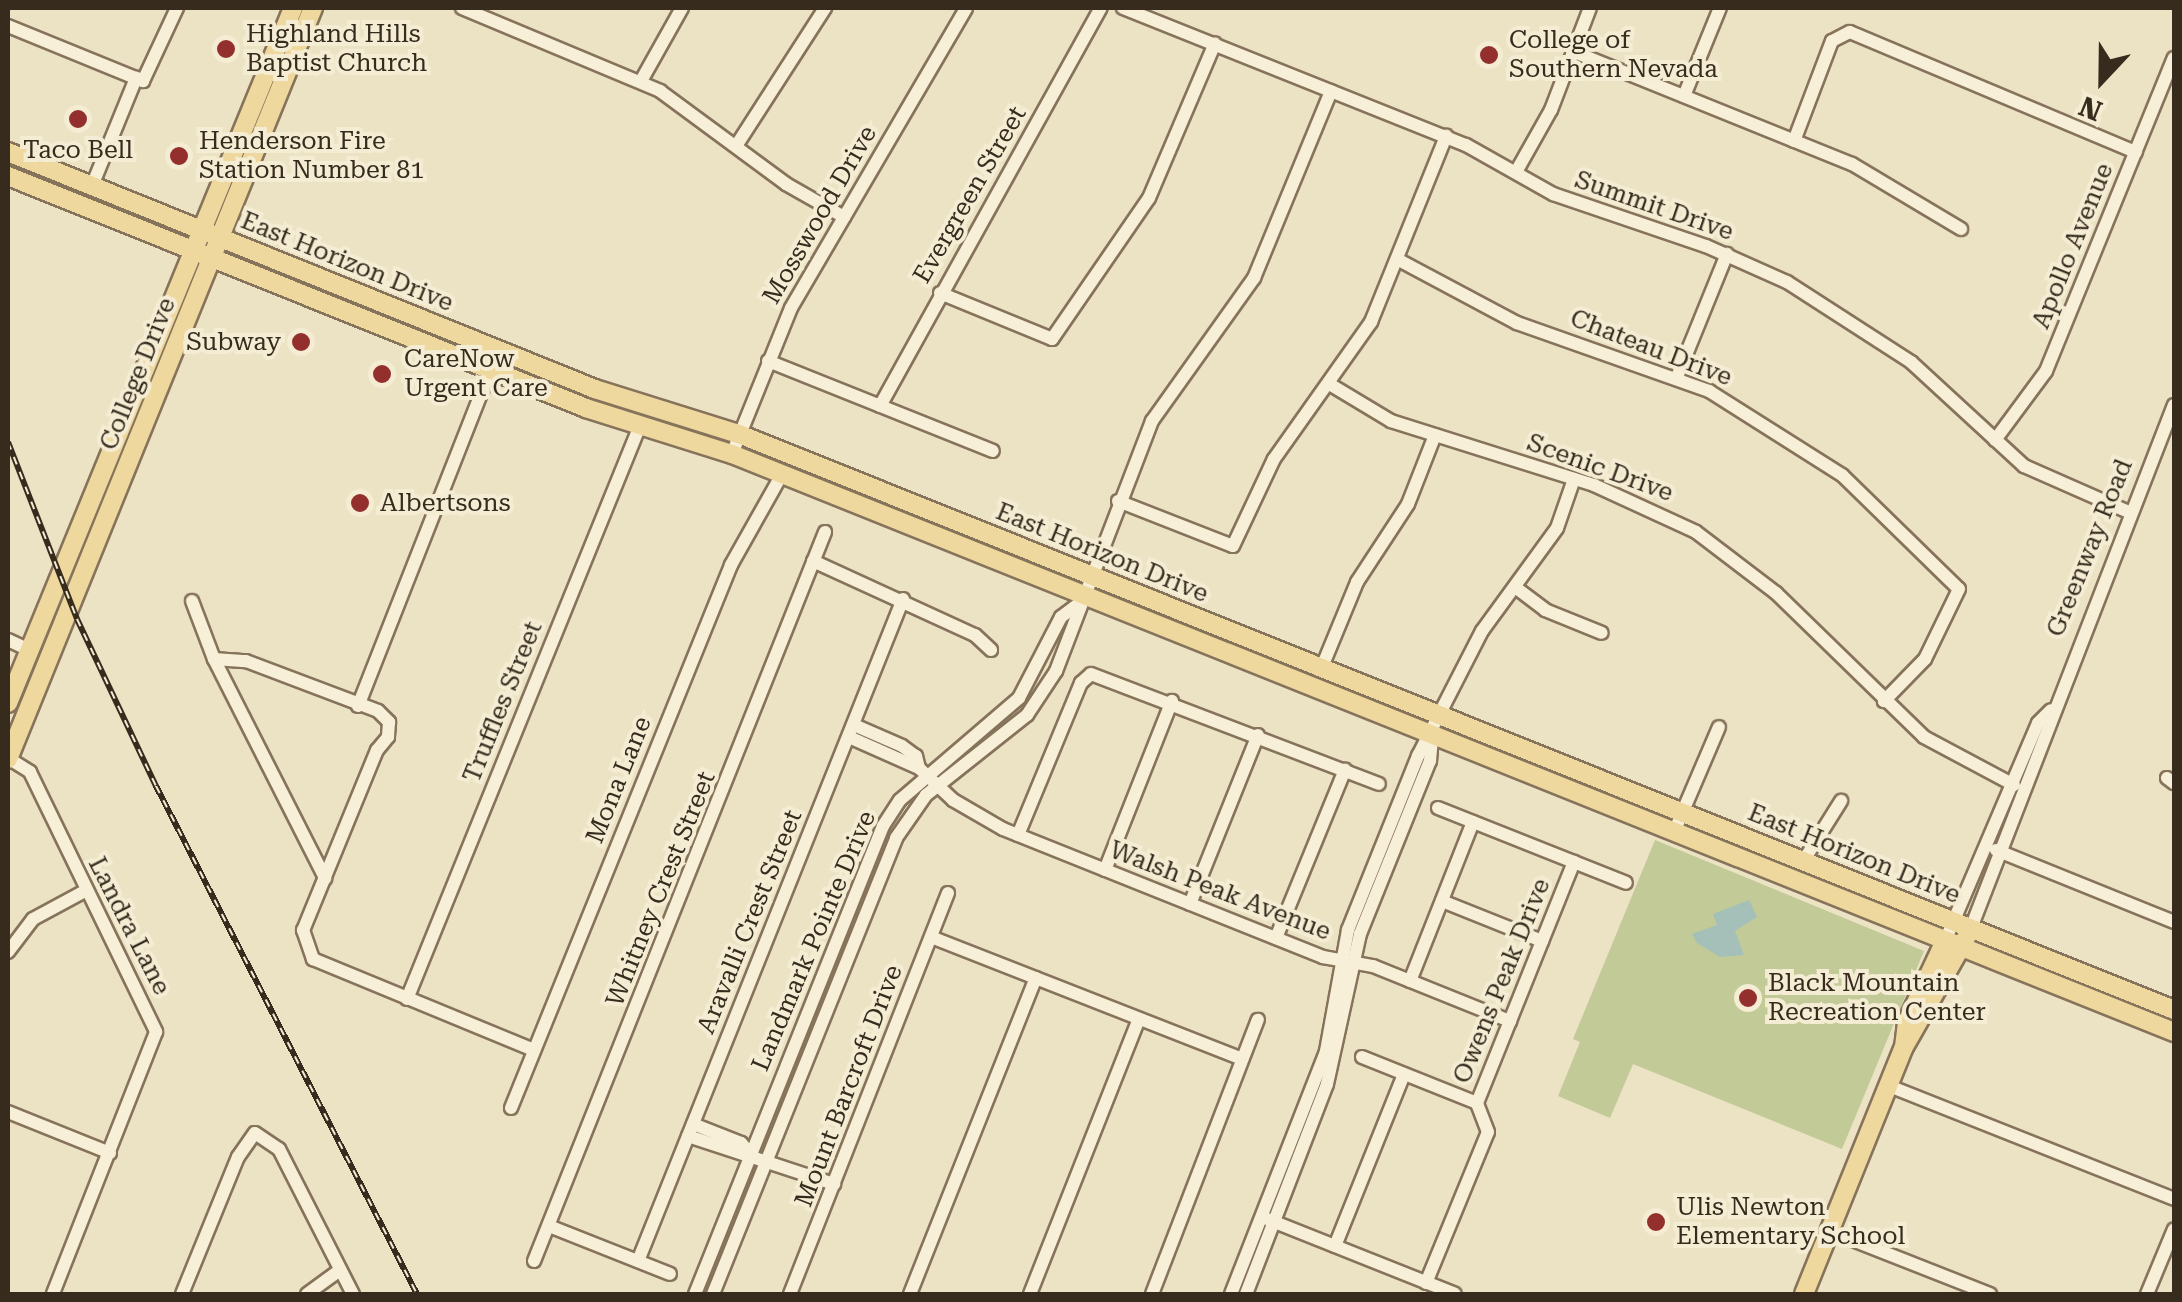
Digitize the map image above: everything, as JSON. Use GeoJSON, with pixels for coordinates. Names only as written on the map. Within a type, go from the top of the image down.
{"type":"FeatureCollection","features":[{"type":"Feature","properties":{"kind":"main road","name":"College Drive"},"geometry":{"type":"LineString","coordinates":[[8,704],[293,8]]}},
{"type":"Feature","properties":{"kind":"main road","name":"College Drive"},"geometry":{"type":"LineString","coordinates":[[8,759],[313,8]]}},
{"type":"Feature","properties":{"kind":"main road"},"geometry":{"type":"LineString","coordinates":[[275,101],[269,92],[284,29]]}},
{"type":"Feature","properties":{"kind":"main road","name":"East Horizon Drive"},"geometry":{"type":"LineString","coordinates":[[8,152],[494,350],[739,434],[1804,860],[2174,1032]]}},
{"type":"Feature","properties":{"kind":"main road","name":"East Horizon Drive"},"geometry":{"type":"LineString","coordinates":[[8,176],[492,371],[732,454],[1079,599],[1674,832],[1960,935]]}},
{"type":"Feature","properties":{"kind":"main road"},"geometry":{"type":"LineString","coordinates":[[782,474],[798,471],[848,489],[872,488]]}},
{"type":"Feature","properties":{"kind":"main road"},"geometry":{"type":"LineString","coordinates":[[98,478],[120,487]]}},
{"type":"Feature","properties":{"kind":"main road"},"geometry":{"type":"LineString","coordinates":[[1960,935],[2095,988],[2122,990],[2174,1010]]}},
{"type":"Feature","properties":{"kind":"main road","name":"Greenway Road"},"geometry":{"type":"LineString","coordinates":[[1804,1294],[1904,1047],[1960,935]]}},
{"type":"Feature","properties":{"kind":"street"},"geometry":{"type":"LineString","coordinates":[[8,26],[136,78],[148,78],[177,8]]}},
{"type":"Feature","properties":{"kind":"street"},"geometry":{"type":"LineString","coordinates":[[462,8],[641,81],[738,143],[786,184],[844,217]]}},
{"type":"Feature","properties":{"kind":"street"},"geometry":{"type":"LineString","coordinates":[[641,81],[682,8]]}},
{"type":"Feature","properties":{"kind":"street"},"geometry":{"type":"LineString","coordinates":[[738,143],[825,8]]}},
{"type":"Feature","properties":{"kind":"street","name":"Mosswood Drive"},"geometry":{"type":"LineString","coordinates":[[732,454],[768,361],[844,217],[966,8]]}},
{"type":"Feature","properties":{"kind":"street","name":"Evergreen Street"},"geometry":{"type":"LineString","coordinates":[[880,406],[1101,8]]}},
{"type":"Feature","properties":{"kind":"street","name":"Summit Drive"},"geometry":{"type":"LineString","coordinates":[[1123,8],[1446,136],[1571,202],[1727,254],[1878,337],[2040,476],[2131,513]]}},
{"type":"Feature","properties":{"kind":"street"},"geometry":{"type":"LineString","coordinates":[[1516,172],[1545,123],[1590,8]]}},
{"type":"Feature","properties":{"kind":"street"},"geometry":{"type":"LineString","coordinates":[[1684,96],[1720,8]]}},
{"type":"Feature","properties":{"kind":"street"},"geometry":{"type":"LineString","coordinates":[[1794,140],[1832,41],[1850,32],[2136,152]]}},
{"type":"Feature","properties":{"kind":"street"},"geometry":{"type":"LineString","coordinates":[[940,293],[1052,339],[1149,198],[1214,44]]}},
{"type":"Feature","properties":{"kind":"street"},"geometry":{"type":"LineString","coordinates":[[1572,51],[1884,180],[1961,228]]}},
{"type":"Feature","properties":{"kind":"street","name":"Apollo Avenue"},"geometry":{"type":"LineString","coordinates":[[1995,440],[2046,372],[2174,58]]}},
{"type":"Feature","properties":{"kind":"street"},"geometry":{"type":"LineString","coordinates":[[92,186],[136,78]]}},
{"type":"Feature","properties":{"kind":"street","name":"Landmark Pointe Drive"},"geometry":{"type":"LineString","coordinates":[[713,1294],[896,838],[937,786],[1027,715],[1056,671],[1079,599],[1162,403],[1254,278],[1332,90]]}},
{"type":"Feature","properties":{"kind":"street"},"geometry":{"type":"LineString","coordinates":[[1118,501],[1233,546],[1274,459],[1331,386],[1366,332],[1446,136]]}},
{"type":"Feature","properties":{"kind":"street"},"geometry":{"type":"LineString","coordinates":[[1677,377],[1727,254]]}},
{"type":"Feature","properties":{"kind":"street","name":"Chateau Drive"},"geometry":{"type":"LineString","coordinates":[[1397,259],[1517,323],[1677,377],[1812,452],[1959,589],[1926,658],[1884,701]]}},
{"type":"Feature","properties":{"kind":"street"},"geometry":{"type":"LineString","coordinates":[[358,706],[492,371],[494,350]]}},
{"type":"Feature","properties":{"kind":"street"},"geometry":{"type":"LineString","coordinates":[[768,361],[993,450]]}},
{"type":"Feature","properties":{"kind":"street","name":"Scenic Drive"},"geometry":{"type":"LineString","coordinates":[[1331,386],[1373,413],[1648,506],[1722,550],[1776,593],[1884,701],[1951,756],[2014,785]]}},
{"type":"Feature","properties":{"kind":"street","name":"Greenway Road"},"geometry":{"type":"LineString","coordinates":[[1960,935],[2050,729],[2052,710],[2174,406]]}},
{"type":"Feature","properties":{"kind":"street","name":"Truffles Street"},"geometry":{"type":"LineString","coordinates":[[407,999],[641,423]]}},
{"type":"Feature","properties":{"kind":"street"},"geometry":{"type":"LineString","coordinates":[[1322,667],[1352,593],[1408,504],[1435,435]]}},
{"type":"Feature","properties":{"kind":"street","name":"Mona Lane"},"geometry":{"type":"LineString","coordinates":[[511,1108],[731,566],[782,474]]}},
{"type":"Feature","properties":{"kind":"street"},"geometry":{"type":"LineString","coordinates":[[1232,1294],[1326,1051],[1346,962],[1411,774],[1476,642],[1557,528],[1574,479]]}},
{"type":"Feature","properties":{"kind":"street","name":"Whitney Crest Street"},"geometry":{"type":"LineString","coordinates":[[534,1261],[825,532]]}},
{"type":"Feature","properties":{"kind":"street"},"geometry":{"type":"LineString","coordinates":[[814,561],[975,635],[991,650]]}},
{"type":"Feature","properties":{"kind":"street"},"geometry":{"type":"LineString","coordinates":[[1515,587],[1545,610],[1602,633]]}},
{"type":"Feature","properties":{"kind":"street","name":"Aravalli Crest Street"},"geometry":{"type":"LineString","coordinates":[[638,1261],[902,599]]}},
{"type":"Feature","properties":{"kind":"street","name":"Landmark Pointe Drive"},"geometry":{"type":"LineString","coordinates":[[695,1294],[873,847],[900,800],[922,772],[991,729],[1020,698],[1061,617],[1079,599]]}},
{"type":"Feature","properties":{"kind":"street"},"geometry":{"type":"LineString","coordinates":[[192,601],[214,659],[325,878]]}},
{"type":"Feature","properties":{"kind":"street"},"geometry":{"type":"LineString","coordinates":[[8,640],[30,650]]}},
{"type":"Feature","properties":{"kind":"street"},"geometry":{"type":"LineString","coordinates":[[214,659],[246,662],[378,711],[388,722],[388,737],[377,750],[303,930],[306,950],[322,965],[534,1050]]}},
{"type":"Feature","properties":{"kind":"street"},"geometry":{"type":"LineString","coordinates":[[1018,835],[1080,683],[1091,674],[1172,701],[1379,784]]}},
{"type":"Feature","properties":{"kind":"street"},"geometry":{"type":"LineString","coordinates":[[1105,870],[1172,701]]}},
{"type":"Feature","properties":{"kind":"street","name":"Greenway Road"},"geometry":{"type":"LineString","coordinates":[[1995,849],[2038,724],[2052,710]]}},
{"type":"Feature","properties":{"kind":"street"},"geometry":{"type":"LineString","coordinates":[[1674,832],[1719,727]]}},
{"type":"Feature","properties":{"kind":"street","name":"Walsh Peak Avenue"},"geometry":{"type":"LineString","coordinates":[[852,731],[902,746],[916,756],[922,772],[937,786],[1018,835],[1276,938],[1410,981],[1510,1021]]}},
{"type":"Feature","properties":{"kind":"street"},"geometry":{"type":"LineString","coordinates":[[1190,904],[1258,736]]}},
{"type":"Feature","properties":{"kind":"street","name":"Landra Lane"},"geometry":{"type":"LineString","coordinates":[[8,759],[30,772],[156,1032],[53,1294]]}},
{"type":"Feature","properties":{"kind":"street"},"geometry":{"type":"LineString","coordinates":[[1276,938],[1345,770]]}},
{"type":"Feature","properties":{"kind":"street"},"geometry":{"type":"LineString","coordinates":[[1804,860],[1841,801]]}},
{"type":"Feature","properties":{"kind":"street"},"geometry":{"type":"LineString","coordinates":[[1438,808],[1626,883]]}},
{"type":"Feature","properties":{"kind":"street"},"geometry":{"type":"LineString","coordinates":[[1410,981],[1474,822]]}},
{"type":"Feature","properties":{"kind":"street"},"geometry":{"type":"LineString","coordinates":[[1995,849],[2174,922]]}},
{"type":"Feature","properties":{"kind":"street","name":"Owens Peak Drive"},"geometry":{"type":"LineString","coordinates":[[1426,1283],[1488,1132],[1477,1102],[1574,862]]}},
{"type":"Feature","properties":{"kind":"street"},"geometry":{"type":"LineString","coordinates":[[8,952],[33,919],[86,891]]}},
{"type":"Feature","properties":{"kind":"street","name":"Mount Barcroft Drive"},"geometry":{"type":"LineString","coordinates":[[790,1294],[948,893]]}},
{"type":"Feature","properties":{"kind":"street"},"geometry":{"type":"LineString","coordinates":[[1442,901],[1542,941]]}},
{"type":"Feature","properties":{"kind":"street"},"geometry":{"type":"LineString","coordinates":[[931,937],[1242,1059]]}},
{"type":"Feature","properties":{"kind":"street"},"geometry":{"type":"LineString","coordinates":[[1246,1294],[1339,1048],[1346,962]]}},
{"type":"Feature","properties":{"kind":"street"},"geometry":{"type":"LineString","coordinates":[[910,1294],[1036,978]]}},
{"type":"Feature","properties":{"kind":"street"},"geometry":{"type":"LineString","coordinates":[[1030,1294],[1140,1019]]}},
{"type":"Feature","properties":{"kind":"street"},"geometry":{"type":"LineString","coordinates":[[1152,1294],[1258,1020]]}},
{"type":"Feature","properties":{"kind":"street"},"geometry":{"type":"LineString","coordinates":[[1362,1056],[1477,1102]]}},
{"type":"Feature","properties":{"kind":"street"},"geometry":{"type":"LineString","coordinates":[[1335,1246],[1404,1074]]}},
{"type":"Feature","properties":{"kind":"street"},"geometry":{"type":"LineString","coordinates":[[1889,1086],[2174,1199]]}},
{"type":"Feature","properties":{"kind":"street"},"geometry":{"type":"LineString","coordinates":[[8,1112],[110,1153]]}},
{"type":"Feature","properties":{"kind":"street"},"geometry":{"type":"LineString","coordinates":[[690,1130],[834,1184]]}},
{"type":"Feature","properties":{"kind":"street"},"geometry":{"type":"LineString","coordinates":[[182,1294],[238,1157],[255,1133],[279,1149],[353,1294]]}},
{"type":"Feature","properties":{"kind":"street"},"geometry":{"type":"LineString","coordinates":[[1259,1216],[1455,1294]]}},
{"type":"Feature","properties":{"kind":"street"},"geometry":{"type":"LineString","coordinates":[[548,1226],[670,1274]]}},
{"type":"Feature","properties":{"kind":"street"},"geometry":{"type":"LineString","coordinates":[[2147,1294],[2174,1228]]}},
{"type":"Feature","properties":{"kind":"street"},"geometry":{"type":"LineString","coordinates":[[1830,1231],[1990,1294]]}},
{"type":"Feature","properties":{"kind":"street"},"geometry":{"type":"LineString","coordinates":[[306,1294],[340,1270]]}},
{"type":"Feature","properties":{"kind":"green space","name":"Black Mountain Recreation Center"},"geometry":{"type":"Polygon","coordinates":[[[1655,840],[1924,951],[1842,1149],[1633,1064],[1610,1118],[1558,1096],[1580,1042],[1573,1039],[1655,840]]]}},
{"type":"Feature","properties":{"kind":"water"},"geometry":{"type":"Polygon","coordinates":[[[1749,900],[1757,917],[1735,931],[1744,955],[1720,957],[1697,943],[1692,934],[1717,925],[1713,914],[1749,900]]]}},
{"type":"Feature","properties":{"kind":"railway"},"geometry":{"type":"LineString","coordinates":[[8,442],[77,619],[156,786],[417,1294]]}},
{"type":"Feature","properties":{"kind":"place","name":"Highland Hills Baptist Church"},"geometry":{"type":"Point","coordinates":[226,49]}},
{"type":"Feature","properties":{"kind":"place","name":"College of Southern Nevada"},"geometry":{"type":"Point","coordinates":[1489,55]}},
{"type":"Feature","properties":{"kind":"place","name":"Taco Bell"},"geometry":{"type":"Point","coordinates":[78,119]}},
{"type":"Feature","properties":{"kind":"place","name":"Henderson Fire Station Number 81"},"geometry":{"type":"Point","coordinates":[179,156]}},
{"type":"Feature","properties":{"kind":"place","name":"Subway"},"geometry":{"type":"Point","coordinates":[301,342]}},
{"type":"Feature","properties":{"kind":"place","name":"CareNow Urgent Care"},"geometry":{"type":"Point","coordinates":[382,374]}},
{"type":"Feature","properties":{"kind":"place","name":"Albertsons"},"geometry":{"type":"Point","coordinates":[360,503]}},
{"type":"Feature","properties":{"kind":"place","name":"Black Mountain Recreation Center"},"geometry":{"type":"Point","coordinates":[1748,998]}},
{"type":"Feature","properties":{"kind":"place","name":"Ulis Newton Elementary School"},"geometry":{"type":"Point","coordinates":[1656,1222]}}]}
